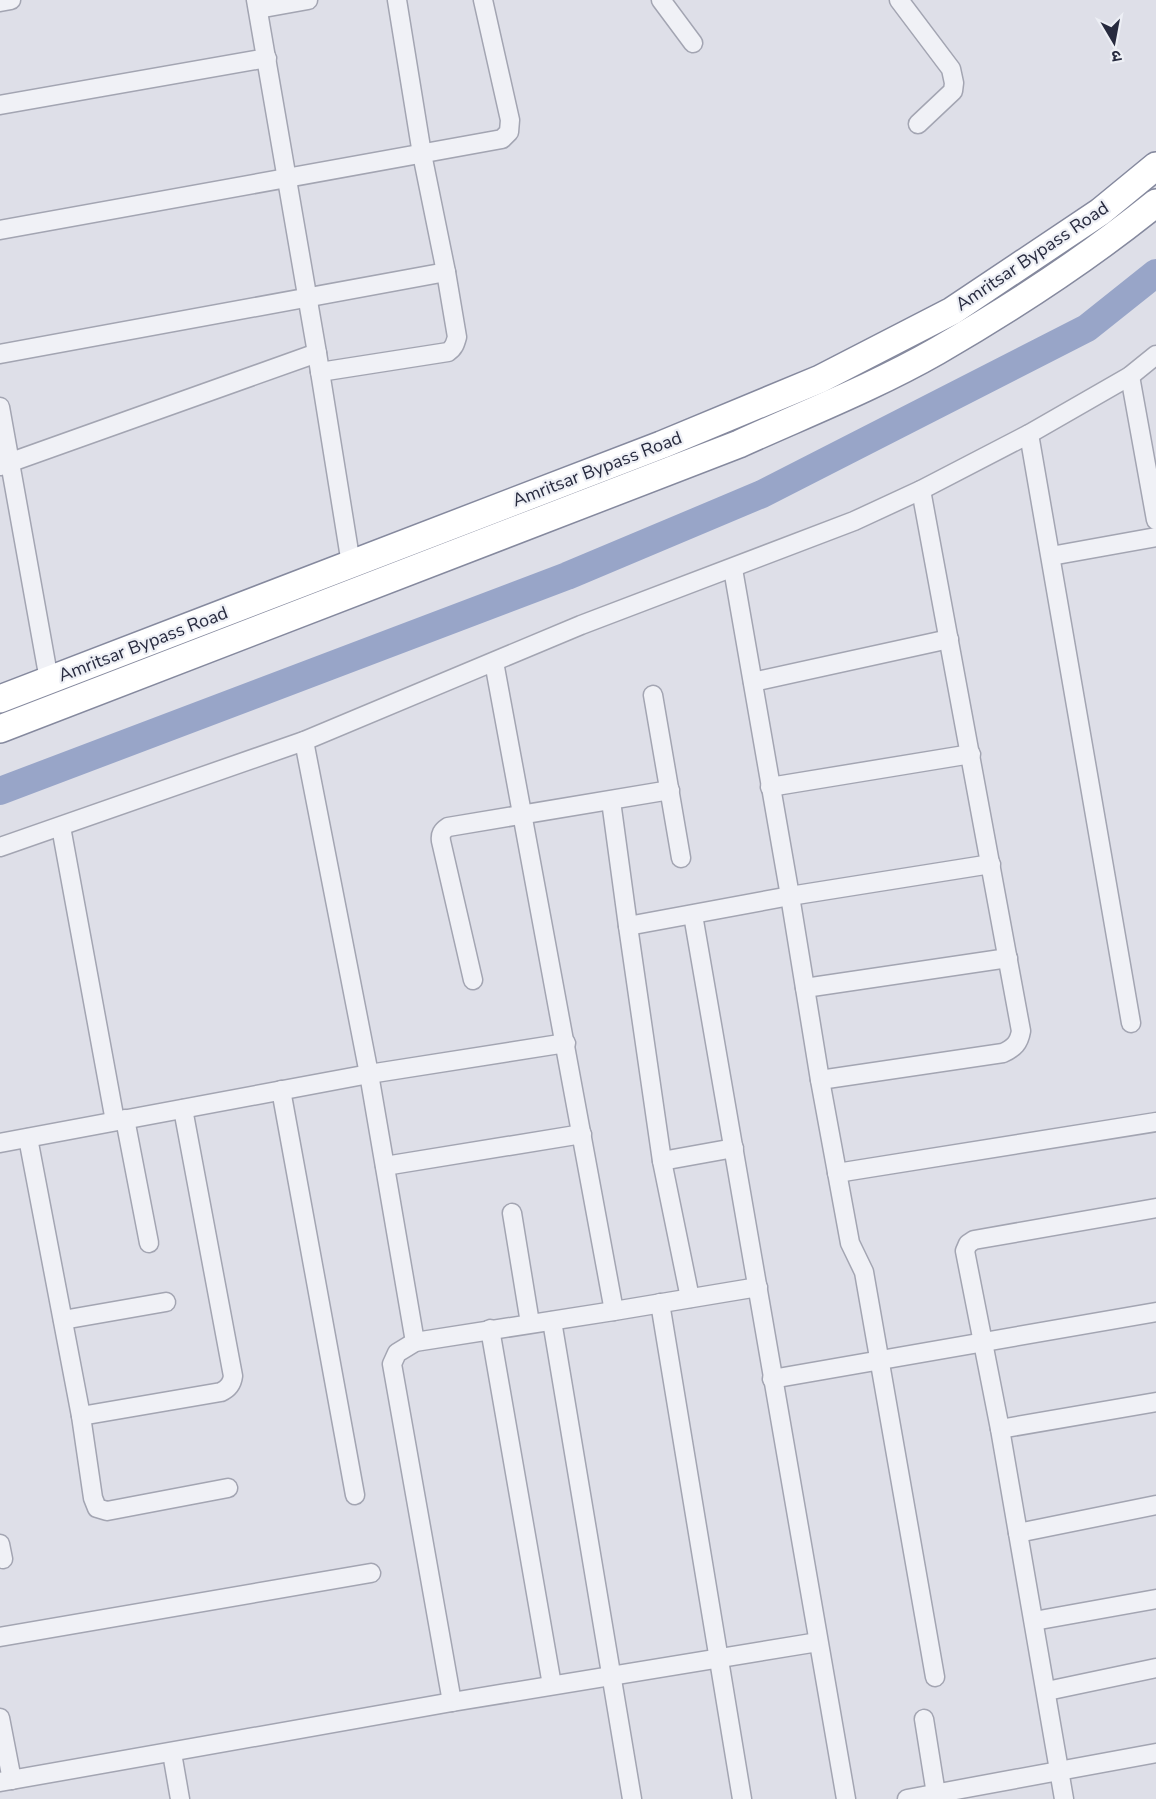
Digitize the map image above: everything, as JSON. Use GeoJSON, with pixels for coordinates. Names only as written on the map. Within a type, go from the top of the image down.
{"type":"FeatureCollection","features":[{"type":"Feature","properties":{"kind":"highway","name":"Amritsar Bypass Road"},"geometry":{"type":"LineString","coordinates":[[0,699],[661,445],[820,379],[952,311],[1100,212],[1156,166]]}},
{"type":"Feature","properties":{"kind":"highway","name":"Amritsar Bypass Road"},"geometry":{"type":"LineString","coordinates":[[0,729],[739,444],[854,393],[936,351],[1038,288],[1123,230],[1156,203]]}},
{"type":"Feature","properties":{"kind":"street"},"geometry":{"type":"LineString","coordinates":[[0,2],[11,0]]}},
{"type":"Feature","properties":{"kind":"street"},"geometry":{"type":"LineString","coordinates":[[308,0],[257,4],[351,564]]}},
{"type":"Feature","properties":{"kind":"street"},"geometry":{"type":"LineString","coordinates":[[320,372],[448,352],[453,349],[456,337],[446,272],[422,154],[397,0]]}},
{"type":"Feature","properties":{"kind":"street"},"geometry":{"type":"LineString","coordinates":[[0,230],[502,139],[509,132],[510,120],[483,0]]}},
{"type":"Feature","properties":{"kind":"street"},"geometry":{"type":"LineString","coordinates":[[662,0],[693,43]]}},
{"type":"Feature","properties":{"kind":"street"},"geometry":{"type":"LineString","coordinates":[[899,0],[951,69],[953,75],[953,91],[918,123]]}},
{"type":"Feature","properties":{"kind":"street"},"geometry":{"type":"LineString","coordinates":[[0,105],[267,58]]}},
{"type":"Feature","properties":{"kind":"street"},"geometry":{"type":"LineString","coordinates":[[0,354],[446,272]]}},
{"type":"Feature","properties":{"kind":"street"},"geometry":{"type":"LineString","coordinates":[[5,465],[317,353]]}},
{"type":"Feature","properties":{"kind":"street"},"geometry":{"type":"LineString","coordinates":[[0,847],[304,741],[581,625],[854,521],[921,490],[1029,434],[1130,376],[1156,356]]}},
{"type":"Feature","properties":{"kind":"street"},"geometry":{"type":"LineString","coordinates":[[1130,376],[1156,520]]}},
{"type":"Feature","properties":{"kind":"street"},"geometry":{"type":"LineString","coordinates":[[0,407],[5,465],[49,680]]}},
{"type":"Feature","properties":{"kind":"street"},"geometry":{"type":"LineString","coordinates":[[1029,434],[1131,1023]]}},
{"type":"Feature","properties":{"kind":"street"},"geometry":{"type":"LineString","coordinates":[[820,1080],[1003,1053],[1011,1049],[1020,1039],[1021,1031],[1008,958],[921,490]]}},
{"type":"Feature","properties":{"kind":"street"},"geometry":{"type":"LineString","coordinates":[[1051,556],[1156,537]]}},
{"type":"Feature","properties":{"kind":"street"},"geometry":{"type":"LineString","coordinates":[[732,569],[837,1173],[850,1243],[864,1272],[935,1677]]}},
{"type":"Feature","properties":{"kind":"street"},"geometry":{"type":"LineString","coordinates":[[753,682],[949,639]]}},
{"type":"Feature","properties":{"kind":"street"},"geometry":{"type":"LineString","coordinates":[[494,662],[615,1311]]}},
{"type":"Feature","properties":{"kind":"street"},"geometry":{"type":"LineString","coordinates":[[653,695],[681,858]]}},
{"type":"Feature","properties":{"kind":"street"},"geometry":{"type":"LineString","coordinates":[[304,741],[369,1074],[415,1342]]}},
{"type":"Feature","properties":{"kind":"street"},"geometry":{"type":"LineString","coordinates":[[770,787],[971,754]]}},
{"type":"Feature","properties":{"kind":"street"},"geometry":{"type":"LineString","coordinates":[[473,980],[441,841],[441,832],[448,828],[670,790]]}},
{"type":"Feature","properties":{"kind":"street"},"geometry":{"type":"LineString","coordinates":[[611,801],[662,1161],[690,1298]]}},
{"type":"Feature","properties":{"kind":"street"},"geometry":{"type":"LineString","coordinates":[[62,827],[120,1120],[149,1243]]}},
{"type":"Feature","properties":{"kind":"street"},"geometry":{"type":"LineString","coordinates":[[628,926],[790,896],[991,864]]}},
{"type":"Feature","properties":{"kind":"street"},"geometry":{"type":"LineString","coordinates":[[693,915],[846,1799]]}},
{"type":"Feature","properties":{"kind":"street"},"geometry":{"type":"LineString","coordinates":[[805,988],[1008,958]]}},
{"type":"Feature","properties":{"kind":"street"},"geometry":{"type":"LineString","coordinates":[[0,1143],[369,1074],[566,1043]]}},
{"type":"Feature","properties":{"kind":"street"},"geometry":{"type":"LineString","coordinates":[[281,1090],[355,1495]]}},
{"type":"Feature","properties":{"kind":"street"},"geometry":{"type":"LineString","coordinates":[[81,1416],[221,1392],[230,1386],[232,1381],[231,1364],[183,1109]]}},
{"type":"Feature","properties":{"kind":"street"},"geometry":{"type":"LineString","coordinates":[[837,1173],[1156,1122]]}},
{"type":"Feature","properties":{"kind":"street"},"geometry":{"type":"LineString","coordinates":[[385,1166],[582,1134]]}},
{"type":"Feature","properties":{"kind":"street"},"geometry":{"type":"LineString","coordinates":[[28,1138],[81,1416],[93,1498],[97,1508],[106,1511],[228,1488]]}},
{"type":"Feature","properties":{"kind":"street"},"geometry":{"type":"LineString","coordinates":[[662,1161],[734,1149]]}},
{"type":"Feature","properties":{"kind":"street"},"geometry":{"type":"LineString","coordinates":[[1064,1799],[1047,1690],[966,1251],[971,1241],[1156,1208]]}},
{"type":"Feature","properties":{"kind":"street"},"geometry":{"type":"LineString","coordinates":[[512,1213],[530,1323]]}},
{"type":"Feature","properties":{"kind":"street"},"geometry":{"type":"LineString","coordinates":[[452,1702],[392,1364],[401,1348],[415,1342],[490,1329],[758,1287]]}},
{"type":"Feature","properties":{"kind":"street"},"geometry":{"type":"LineString","coordinates":[[63,1320],[166,1302]]}},
{"type":"Feature","properties":{"kind":"street"},"geometry":{"type":"LineString","coordinates":[[660,1303],[742,1799]]}},
{"type":"Feature","properties":{"kind":"street"},"geometry":{"type":"LineString","coordinates":[[772,1379],[880,1362],[1156,1312]]}},
{"type":"Feature","properties":{"kind":"street"},"geometry":{"type":"LineString","coordinates":[[552,1321],[632,1799]]}},
{"type":"Feature","properties":{"kind":"street"},"geometry":{"type":"LineString","coordinates":[[490,1329],[552,1685]]}},
{"type":"Feature","properties":{"kind":"street"},"geometry":{"type":"LineString","coordinates":[[1000,1429],[1156,1402]]}},
{"type":"Feature","properties":{"kind":"street"},"geometry":{"type":"LineString","coordinates":[[1018,1533],[1156,1505]]}},
{"type":"Feature","properties":{"kind":"street"},"geometry":{"type":"LineString","coordinates":[[0,1637],[371,1573]]}},
{"type":"Feature","properties":{"kind":"street"},"geometry":{"type":"LineString","coordinates":[[1034,1621],[1156,1599]]}},
{"type":"Feature","properties":{"kind":"street"},"geometry":{"type":"LineString","coordinates":[[0,1718],[6,1781],[452,1702],[818,1642]]}},
{"type":"Feature","properties":{"kind":"street"},"geometry":{"type":"LineString","coordinates":[[1047,1690],[1156,1668]]}},
{"type":"Feature","properties":{"kind":"street"},"geometry":{"type":"LineString","coordinates":[[924,1719],[936,1794]]}},
{"type":"Feature","properties":{"kind":"street"},"geometry":{"type":"LineString","coordinates":[[172,1753],[180,1799]]}},
{"type":"Feature","properties":{"kind":"street"},"geometry":{"type":"LineString","coordinates":[[907,1799],[1156,1753]]}},
{"type":"Feature","properties":{"kind":"waterway"},"geometry":{"type":"LineString","coordinates":[[0,791],[567,576],[762,494],[1087,328],[1156,273]]}}]}
